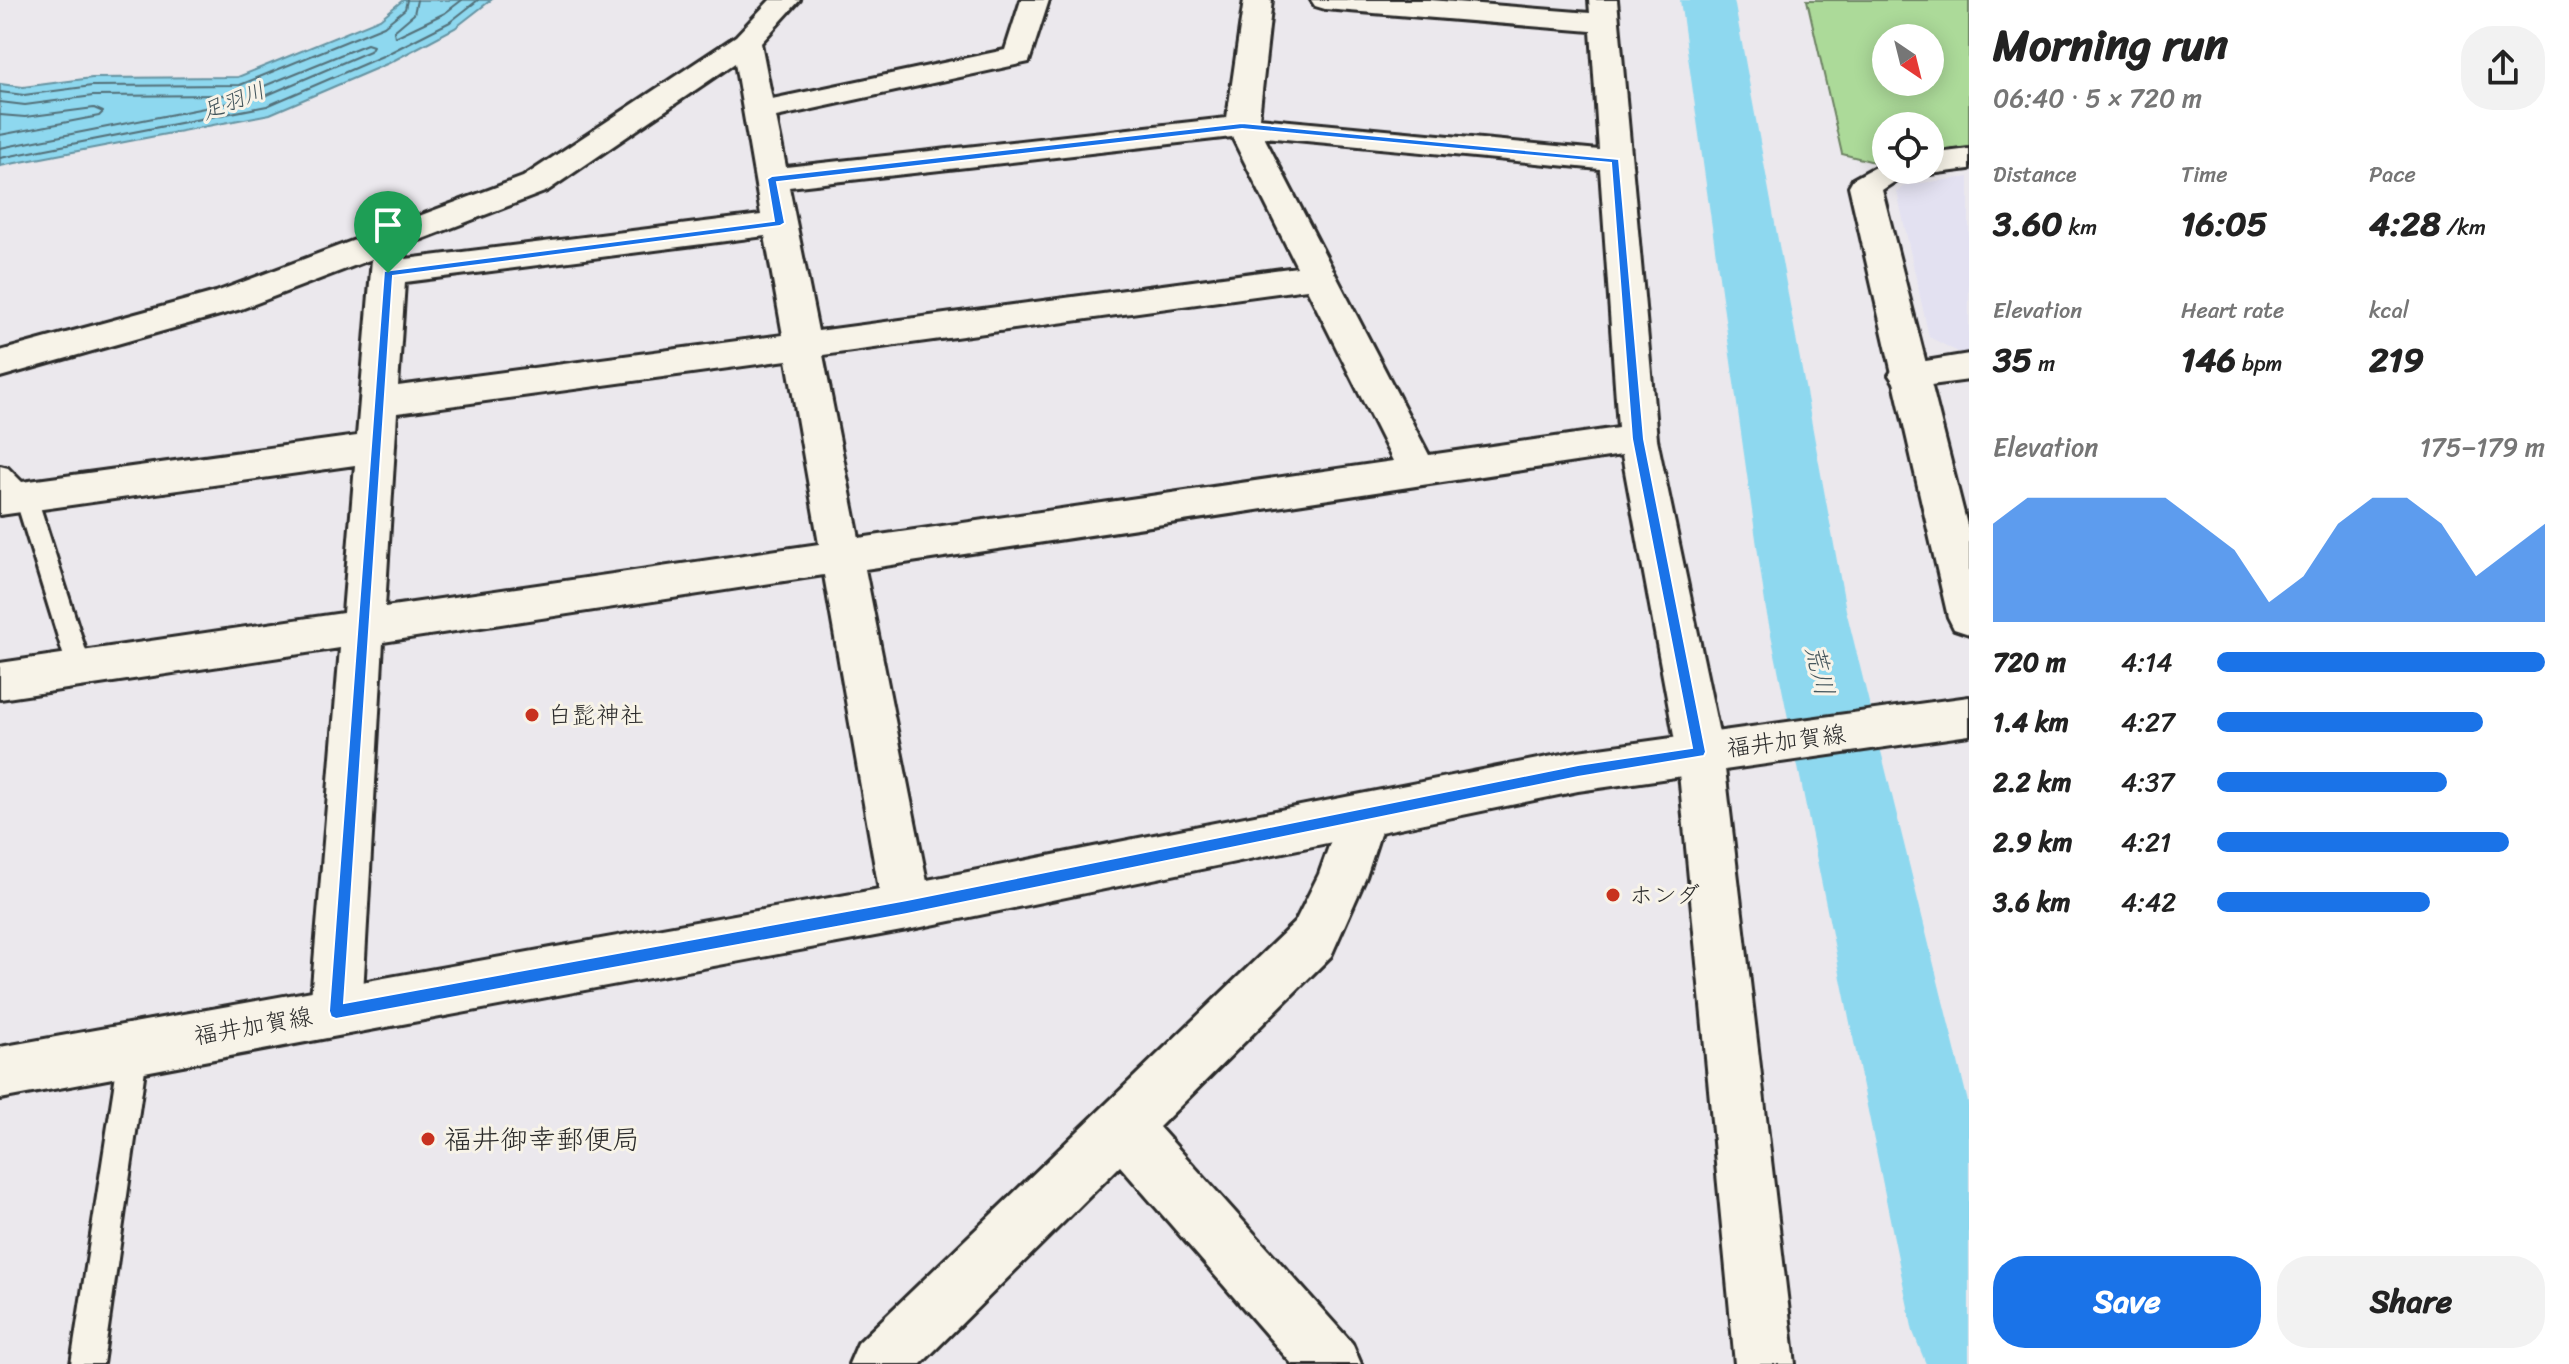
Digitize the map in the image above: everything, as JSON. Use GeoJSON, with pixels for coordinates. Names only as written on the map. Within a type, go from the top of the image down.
{"type":"FeatureCollection","features":[{"type":"Feature","properties":{"kind":"street"},"geometry":{"type":"LineString","coordinates":[[389,257],[535,184],[746,42],[786,0]]}},
{"type":"Feature","properties":{"kind":"street"},"geometry":{"type":"LineString","coordinates":[[759,111],[1018,56],[1035,0]]}},
{"type":"Feature","properties":{"kind":"street"},"geometry":{"type":"LineString","coordinates":[[1258,0],[1242,126],[1418,472]]}},
{"type":"Feature","properties":{"kind":"street"},"geometry":{"type":"LineString","coordinates":[[1325,0],[1604,12],[1638,439],[1715,750],[1765,1364]]}},
{"type":"Feature","properties":{"kind":"street"},"geometry":{"type":"LineString","coordinates":[[746,42],[907,907]]}},
{"type":"Feature","properties":{"kind":"street"},"geometry":{"type":"LineString","coordinates":[[772,179],[1242,126],[1616,161]]}},
{"type":"Feature","properties":{"kind":"street"},"geometry":{"type":"LineString","coordinates":[[1944,162],[1969,159]]}},
{"type":"Feature","properties":{"kind":"street"},"geometry":{"type":"LineString","coordinates":[[1872,182],[1865,186],[1908,375],[1969,617]]}},
{"type":"Feature","properties":{"kind":"street"},"geometry":{"type":"LineString","coordinates":[[0,364],[389,257],[780,223]]}},
{"type":"Feature","properties":{"kind":"street"},"geometry":{"type":"LineString","coordinates":[[336,1011],[389,257]]}},
{"type":"Feature","properties":{"kind":"street"},"geometry":{"type":"LineString","coordinates":[[379,402],[1318,276]]}},
{"type":"Feature","properties":{"kind":"street"},"geometry":{"type":"LineString","coordinates":[[1908,375],[1969,367]]}},
{"type":"Feature","properties":{"kind":"street"},"geometry":{"type":"LineString","coordinates":[[0,681],[1638,439]]}},
{"type":"Feature","properties":{"kind":"street"},"geometry":{"type":"LineString","coordinates":[[9,490],[375,448]]}},
{"type":"Feature","properties":{"kind":"street","name":"福井加賀線"},"geometry":{"type":"LineString","coordinates":[[0,1073],[907,907],[1578,771],[1969,716]]}},
{"type":"Feature","properties":{"kind":"street"},"geometry":{"type":"LineString","coordinates":[[879,1364],[1313,939],[1342,877],[1362,816]]}},
{"type":"Feature","properties":{"kind":"street"},"geometry":{"type":"LineString","coordinates":[[1123,1128],[1331,1364]]}},
{"type":"Feature","properties":{"kind":"lane"},"geometry":{"type":"LineString","coordinates":[[9,490],[80,670]]}},
{"type":"Feature","properties":{"kind":"lane"},"geometry":{"type":"LineString","coordinates":[[87,1364],[134,1048]]}},
{"type":"Feature","properties":{"kind":"shaded area"},"geometry":{"type":"Polygon","coordinates":[[[1969,177],[1969,352],[1960,353],[1929,337],[1897,192],[1905,185],[1944,184],[1944,180],[1969,177]]]}},
{"type":"Feature","properties":{"kind":"green space"},"geometry":{"type":"Polygon","coordinates":[[[1807,0],[1969,0],[1969,150],[1944,153],[1944,112],[1872,112],[1872,162],[1842,154],[1807,0]]]}},
{"type":"Feature","properties":{"kind":"water","name":"足羽川"},"geometry":{"type":"Polygon","coordinates":[[[403,0],[491,0],[455,28],[389,63],[270,114],[0,166],[0,84],[23,87],[92,78],[238,77],[380,19],[403,0]]]}},
{"type":"Feature","properties":{"kind":"waterway","name":"荒川"},"geometry":{"type":"LineString","coordinates":[[1707,0],[1806,610],[1969,1332]]}},
{"type":"Feature","properties":{"kind":"place","name":"白髭神社"},"geometry":{"type":"Point","coordinates":[532,715]}},
{"type":"Feature","properties":{"kind":"place","name":"ホンダ"},"geometry":{"type":"Point","coordinates":[1613,895]}},
{"type":"Feature","properties":{"kind":"place","name":"福井御幸郵便局"},"geometry":{"type":"Point","coordinates":[428,1139]}},
{"type":"Feature","properties":{"kind":"route"},"geometry":{"type":"LineString","coordinates":[[1242,126],[1616,161],[1638,439],[1700,752],[1578,771],[907,907],[336,1011],[388,273],[780,223],[772,179],[1242,126]]}}]}
